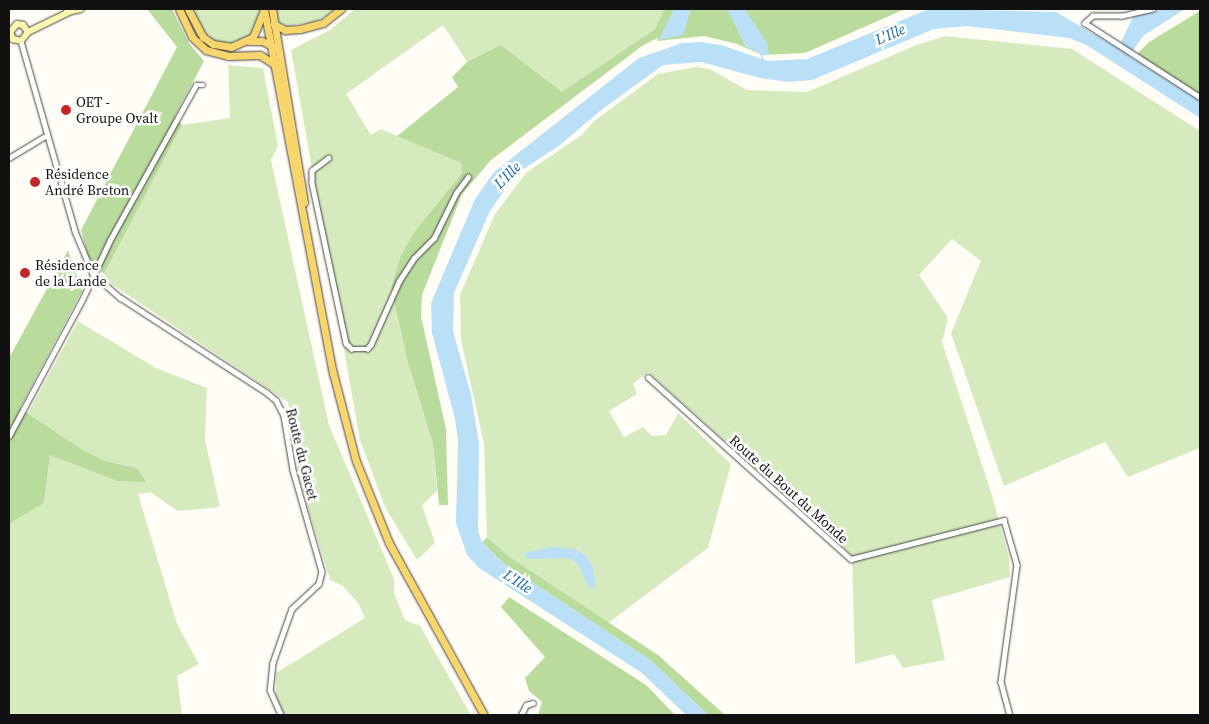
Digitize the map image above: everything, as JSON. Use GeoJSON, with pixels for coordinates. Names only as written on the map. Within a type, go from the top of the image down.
{"type":"FeatureCollection","features":[{"type":"Feature","properties":{"kind":"main road"},"geometry":{"type":"LineString","coordinates":[[27,29],[17,24],[10,32],[19,41],[27,29],[80,9]]}},
{"type":"Feature","properties":{"kind":"main road"},"geometry":{"type":"LineString","coordinates":[[182,9],[199,33],[213,44],[230,47],[249,40],[260,26],[264,9]]}},
{"type":"Feature","properties":{"kind":"main road"},"geometry":{"type":"LineString","coordinates":[[182,9],[192,37],[206,50],[228,56],[260,55],[278,64]]}},
{"type":"Feature","properties":{"kind":"main road"},"geometry":{"type":"LineString","coordinates":[[264,9],[271,45],[278,64]]}},
{"type":"Feature","properties":{"kind":"main road"},"geometry":{"type":"LineString","coordinates":[[272,9],[278,64],[333,374],[365,486],[402,568],[484,715]]}},
{"type":"Feature","properties":{"kind":"main road"},"geometry":{"type":"LineString","coordinates":[[274,24],[285,30],[300,29],[323,23],[341,9]]}},
{"type":"Feature","properties":{"kind":"main road"},"geometry":{"type":"LineString","coordinates":[[249,40],[271,45]]}},
{"type":"Feature","properties":{"kind":"street"},"geometry":{"type":"LineString","coordinates":[[1152,9],[1122,16],[1092,16],[1085,23],[1200,97]]}},
{"type":"Feature","properties":{"kind":"street","name":"Route du Gacet"},"geometry":{"type":"LineString","coordinates":[[19,41],[75,231],[93,274],[121,298],[266,392],[281,407],[293,470],[322,572],[319,584],[292,609],[273,663],[270,690],[281,715]]}},
{"type":"Feature","properties":{"kind":"street"},"geometry":{"type":"LineString","coordinates":[[9,436],[93,274],[196,85],[203,85]]}},
{"type":"Feature","properties":{"kind":"street"},"geometry":{"type":"LineString","coordinates":[[9,158],[47,135]]}},
{"type":"Feature","properties":{"kind":"street"},"geometry":{"type":"LineString","coordinates":[[329,158],[312,172],[312,183],[346,343],[352,349],[367,348],[370,344],[399,281],[414,258],[434,238],[456,193],[468,177]]}},
{"type":"Feature","properties":{"kind":"street","name":"Route du Bout du Monde"},"geometry":{"type":"LineString","coordinates":[[648,377],[851,559],[1004,520],[1017,565],[1001,676],[1003,698],[1010,715]]}},
{"type":"Feature","properties":{"kind":"street"},"geometry":{"type":"LineString","coordinates":[[521,715],[526,705],[533,704]]}},
{"type":"Feature","properties":{"kind":"green space"},"geometry":{"type":"Polygon","coordinates":[[[147,9],[172,9],[189,43],[204,61],[175,116],[182,125],[104,274],[88,257],[81,230],[177,47],[147,9]]]}},
{"type":"Feature","properties":{"kind":"green space"},"geometry":{"type":"Polygon","coordinates":[[[192,9],[260,9],[260,12],[251,34],[231,44],[219,44],[207,38],[192,9]]]}},
{"type":"Feature","properties":{"kind":"green space"},"geometry":{"type":"Polygon","coordinates":[[[275,9],[336,9],[315,22],[286,26],[277,20],[275,9]]]}},
{"type":"Feature","properties":{"kind":"green space"},"geometry":{"type":"Polygon","coordinates":[[[355,9],[664,9],[655,29],[562,93],[501,45],[467,62],[443,25],[346,94],[371,135],[381,129],[461,163],[462,173],[414,232],[400,257],[391,288],[408,363],[433,444],[437,491],[422,505],[435,543],[417,560],[385,507],[360,440],[291,50],[330,30],[355,9]]]}},
{"type":"Feature","properties":{"kind":"green space"},"geometry":{"type":"Polygon","coordinates":[[[664,9],[905,9],[805,53],[762,55],[737,44],[704,36],[658,41],[657,38],[642,46],[491,160],[462,194],[422,295],[421,316],[446,429],[448,505],[439,505],[433,444],[408,363],[391,288],[400,257],[414,232],[462,173],[461,163],[397,136],[458,87],[452,77],[467,62],[501,45],[562,92],[655,29],[664,9]]]}},
{"type":"Feature","properties":{"kind":"green space"},"geometry":{"type":"Polygon","coordinates":[[[1200,11],[1200,95],[1137,54],[1149,42],[1200,11]]]}},
{"type":"Feature","properties":{"kind":"green space"},"geometry":{"type":"Polygon","coordinates":[[[945,36],[1072,49],[1200,131],[1200,448],[1128,477],[1105,442],[1004,486],[951,333],[981,261],[952,239],[919,275],[948,318],[942,342],[991,492],[1009,557],[1010,577],[932,600],[945,660],[903,668],[894,654],[855,664],[852,555],[648,372],[633,384],[637,394],[609,411],[624,437],[643,427],[652,436],[666,435],[678,413],[731,464],[708,548],[608,623],[511,558],[487,537],[484,444],[461,340],[460,295],[495,214],[526,173],[583,134],[594,121],[658,74],[696,67],[710,69],[747,90],[807,92],[914,46],[945,36]]]}},
{"type":"Feature","properties":{"kind":"green space"},"geometry":{"type":"Polygon","coordinates":[[[228,65],[263,68],[278,146],[271,160],[329,425],[394,579],[394,593],[405,620],[420,626],[471,715],[285,715],[276,700],[276,673],[365,618],[358,603],[343,586],[330,580],[298,475],[288,402],[113,285],[104,274],[182,125],[230,118],[228,65]]]}},
{"type":"Feature","properties":{"kind":"green space"},"geometry":{"type":"Polygon","coordinates":[[[68,250],[82,291],[20,408],[83,450],[105,461],[137,468],[146,482],[117,481],[50,455],[44,503],[9,524],[9,439],[13,431],[9,428],[9,358],[68,250]]]}},
{"type":"Feature","properties":{"kind":"green space"},"geometry":{"type":"Polygon","coordinates":[[[78,321],[156,368],[207,388],[205,440],[220,507],[178,511],[150,492],[138,494],[177,624],[199,664],[177,676],[182,715],[9,715],[9,524],[44,503],[50,454],[117,481],[137,468],[105,461],[83,450],[28,413],[78,321]]]}},
{"type":"Feature","properties":{"kind":"green space"},"geometry":{"type":"Polygon","coordinates":[[[487,537],[511,558],[658,655],[725,715],[708,715],[650,660],[503,563],[482,542],[487,537]]]}},
{"type":"Feature","properties":{"kind":"green space"},"geometry":{"type":"Polygon","coordinates":[[[509,597],[646,685],[675,715],[538,715],[542,702],[529,691],[525,678],[545,657],[501,607],[509,597]]]}},
{"type":"Feature","properties":{"kind":"water"},"geometry":{"type":"Polygon","coordinates":[[[674,9],[691,9],[683,35],[659,40],[674,9]]]}},
{"type":"Feature","properties":{"kind":"water"},"geometry":{"type":"Polygon","coordinates":[[[727,9],[745,9],[767,43],[769,54],[762,55],[745,46],[727,9]]]}},
{"type":"Feature","properties":{"kind":"water","name":"L'Ille"},"geometry":{"type":"Polygon","coordinates":[[[929,9],[1056,12],[1118,48],[1133,17],[1160,9],[1185,9],[1143,36],[1129,56],[1200,101],[1200,118],[1088,46],[1069,38],[967,26],[934,29],[812,80],[789,82],[760,78],[701,62],[663,65],[600,111],[560,145],[522,170],[510,182],[490,211],[454,293],[453,331],[471,395],[479,443],[478,531],[482,542],[503,563],[650,660],[708,715],[686,715],[642,673],[479,568],[467,555],[456,523],[458,440],[455,419],[432,333],[431,303],[475,199],[494,172],[639,58],[682,43],[701,42],[721,45],[768,61],[807,59],[929,9]]]}},
{"type":"Feature","properties":{"kind":"water"},"geometry":{"type":"Polygon","coordinates":[[[551,547],[576,549],[587,557],[593,568],[596,587],[589,588],[578,565],[569,558],[528,559],[524,553],[551,547]]]}},
{"type":"Feature","properties":{"kind":"waterway"},"geometry":{"type":"LineString","coordinates":[[761,53],[764,62]]}},
{"type":"Feature","properties":{"kind":"place","name":"OET - Groupe Ovalt"},"geometry":{"type":"Point","coordinates":[66,110]}},
{"type":"Feature","properties":{"kind":"place","name":"Résidence André Breton"},"geometry":{"type":"Point","coordinates":[35,182]}},
{"type":"Feature","properties":{"kind":"place","name":"Résidence de la Lande"},"geometry":{"type":"Point","coordinates":[25,273]}}]}
